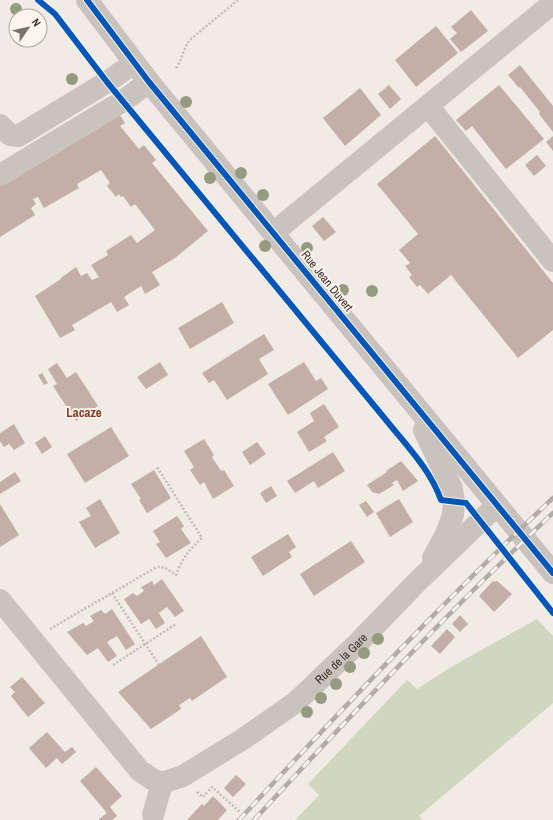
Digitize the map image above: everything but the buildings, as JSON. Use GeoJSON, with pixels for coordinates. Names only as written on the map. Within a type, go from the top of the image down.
{"type":"FeatureCollection","features":[{"type":"Feature","properties":{"kind":"street","name":"Rue Jean Duvert"},"geometry":{"type":"LineString","coordinates":[[87,0],[149,82],[553,573]]}},
{"type":"Feature","properties":{"kind":"street"},"geometry":{"type":"LineString","coordinates":[[274,233],[553,3]]}},
{"type":"Feature","properties":{"kind":"street"},"geometry":{"type":"LineString","coordinates":[[0,125],[10,135],[18,136],[107,82],[134,63]]}},
{"type":"Feature","properties":{"kind":"street"},"geometry":{"type":"LineString","coordinates":[[0,176],[123,101],[149,82]]}},
{"type":"Feature","properties":{"kind":"street"},"geometry":{"type":"LineString","coordinates":[[428,106],[553,261]]}},
{"type":"Feature","properties":{"kind":"street"},"geometry":{"type":"LineString","coordinates":[[410,400],[452,489],[454,502],[454,515],[446,534],[436,554],[417,582]]}},
{"type":"Feature","properties":{"kind":"street","name":"Rue de la Gare"},"geometry":{"type":"LineString","coordinates":[[162,783],[183,776],[243,739],[296,702],[358,643],[417,582],[497,505]]}},
{"type":"Feature","properties":{"kind":"street"},"geometry":{"type":"LineString","coordinates":[[0,600],[140,771],[152,779],[162,783],[154,816]]}},
{"type":"Feature","properties":{"kind":"path"},"geometry":{"type":"LineString","coordinates":[[176,68],[180,62],[186,44],[238,0]]}},
{"type":"Feature","properties":{"kind":"path"},"geometry":{"type":"LineString","coordinates":[[33,640],[154,568],[160,566],[176,575],[181,561],[202,538],[157,467]]}},
{"type":"Feature","properties":{"kind":"path"},"geometry":{"type":"LineString","coordinates":[[112,593],[159,665]]}},
{"type":"Feature","properties":{"kind":"path"},"geometry":{"type":"LineString","coordinates":[[113,665],[176,624]]}},
{"type":"Feature","properties":{"kind":"path"},"geometry":{"type":"LineString","coordinates":[[183,776],[192,788],[202,797],[212,787],[240,812]]}},
{"type":"Feature","properties":{"kind":"green space"},"geometry":{"type":"Polygon","coordinates":[[[537,619],[553,636],[553,703],[419,816],[423,820],[295,820],[319,795],[308,784],[407,680],[417,689],[451,667],[537,619]]]}},
{"type":"Feature","properties":{"kind":"railway"},"geometry":{"type":"LineString","coordinates":[[239,820],[393,656],[472,576],[553,498]]}},
{"type":"Feature","properties":{"kind":"railway"},"geometry":{"type":"LineString","coordinates":[[254,820],[401,664],[514,550],[553,513]]}},
{"type":"Feature","properties":{"kind":"cycle path"},"geometry":{"type":"LineString","coordinates":[[38,0],[55,14],[107,82],[409,448],[431,478],[441,500],[466,503],[553,613]]}},
{"type":"Feature","properties":{"kind":"cycle path"},"geometry":{"type":"LineString","coordinates":[[87,0],[149,82],[553,573]]}},
{"type":"Feature","properties":{"kind":"district","name":"Lacaze"},"geometry":{"type":"Point","coordinates":[84,412]}}]}
